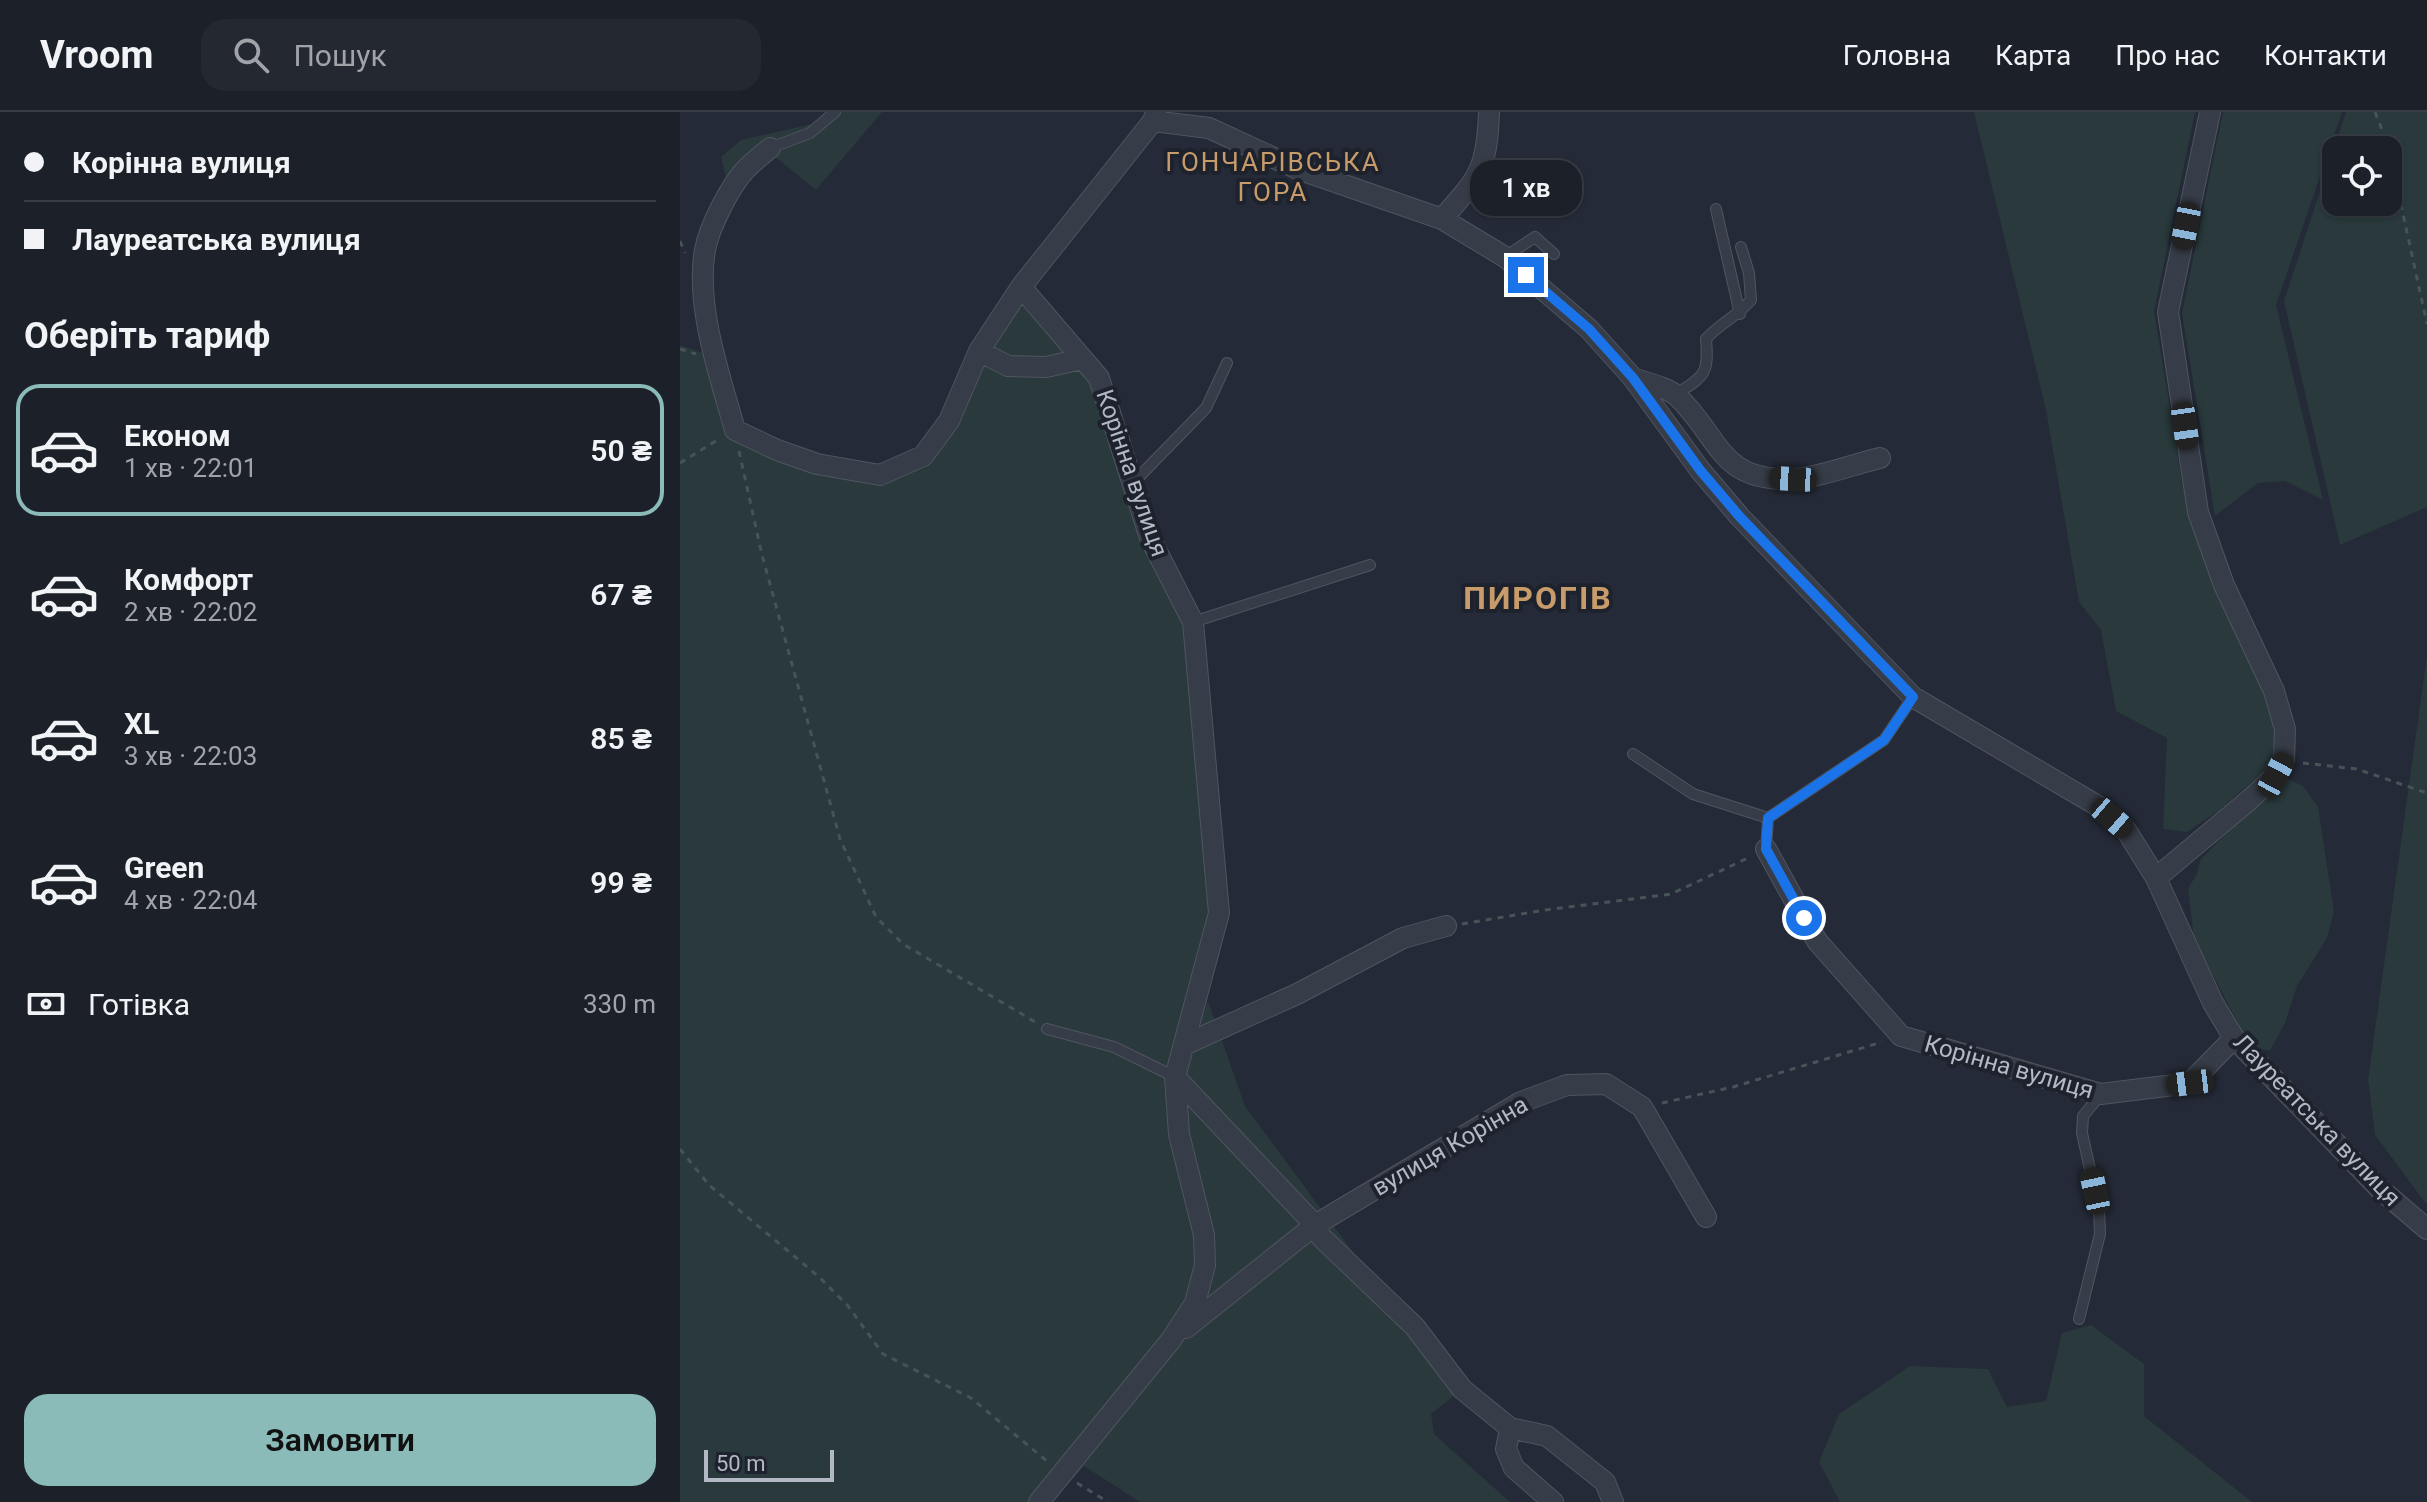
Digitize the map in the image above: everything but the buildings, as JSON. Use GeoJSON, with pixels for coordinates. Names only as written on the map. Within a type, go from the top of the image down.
{"type":"FeatureCollection","features":[{"type":"Feature","properties":{"kind":"street"},"geometry":{"type":"LineString","coordinates":[[1442,219],[1471,187],[1481,169],[1488,149],[1489,112]]}},
{"type":"Feature","properties":{"kind":"street"},"geometry":{"type":"LineString","coordinates":[[2156,878],[2248,801],[2276,775],[2284,760],[2285,729],[2274,691],[2224,585],[2198,512],[2168,312],[2210,112]]}},
{"type":"Feature","properties":{"kind":"street"},"geometry":{"type":"LineString","coordinates":[[770,148],[745,169],[722,206],[705,249],[704,297],[715,361],[735,430],[817,464],[880,475],[923,456],[949,421],[979,351],[1021,287],[1154,117]]}},
{"type":"Feature","properties":{"kind":"street","name":"Лауреатська вулиця"},"geometry":{"type":"LineString","coordinates":[[1154,117],[1209,128],[1298,169],[1442,219],[1505,257],[1589,329],[1633,378],[1700,470],[1740,517],[1913,697],[2098,806],[2126,830],[2156,878],[2213,1003],[2234,1038],[2380,1189],[2427,1229]]}},
{"type":"Feature","properties":{"kind":"street","name":"Корінна вулиця"},"geometry":{"type":"LineString","coordinates":[[1021,287],[1099,378],[1150,538],[1193,622],[1219,913],[1175,1077],[1179,1134],[1204,1235],[1205,1265],[1195,1303],[1171,1340]]}},
{"type":"Feature","properties":{"kind":"street"},"geometry":{"type":"LineString","coordinates":[[979,351],[1008,366],[1046,367],[1082,359]]}},
{"type":"Feature","properties":{"kind":"street"},"geometry":{"type":"LineString","coordinates":[[1633,378],[1676,394],[1726,457],[1741,471],[1764,478],[1793,479],[1880,458]]}},
{"type":"Feature","properties":{"kind":"street","name":"Корінна вулиця"},"geometry":{"type":"LineString","coordinates":[[1766,849],[1817,941],[1901,1036],[2101,1094],[2190,1083],[2234,1038]]}},
{"type":"Feature","properties":{"kind":"street"},"geometry":{"type":"LineString","coordinates":[[1184,1045],[1297,994],[1403,938],[1446,926]]}},
{"type":"Feature","properties":{"kind":"street"},"geometry":{"type":"LineString","coordinates":[[1175,1077],[1315,1225],[1321,1237],[1415,1327],[1462,1389],[1510,1428],[1547,1436],[1605,1482],[1613,1502]]}},
{"type":"Feature","properties":{"kind":"street","name":"вулиця Корінна"},"geometry":{"type":"LineString","coordinates":[[1171,1340],[1315,1225],[1521,1102],[1567,1085],[1606,1084],[1642,1107],[1706,1217]]}},
{"type":"Feature","properties":{"kind":"street"},"geometry":{"type":"LineString","coordinates":[[1039,1502],[1171,1340]]}},
{"type":"Feature","properties":{"kind":"street"},"geometry":{"type":"LineString","coordinates":[[1510,1428],[1506,1449],[1514,1468],[1553,1502]]}},
{"type":"Feature","properties":{"kind":"lane"},"geometry":{"type":"LineString","coordinates":[[770,148],[810,133],[835,112]]}},
{"type":"Feature","properties":{"kind":"lane"},"geometry":{"type":"LineString","coordinates":[[1716,209],[1740,314]]}},
{"type":"Feature","properties":{"kind":"lane"},"geometry":{"type":"LineString","coordinates":[[1505,257],[1535,237],[1554,254]]}},
{"type":"Feature","properties":{"kind":"lane"},"geometry":{"type":"LineString","coordinates":[[1676,394],[1700,379],[1708,361],[1706,339],[1716,327],[1740,314],[1751,300],[1749,273],[1741,247]]}},
{"type":"Feature","properties":{"kind":"lane"},"geometry":{"type":"LineString","coordinates":[[1133,483],[1206,408],[1227,363]]}},
{"type":"Feature","properties":{"kind":"lane"},"geometry":{"type":"LineString","coordinates":[[1193,622],[1370,565]]}},
{"type":"Feature","properties":{"kind":"lane"},"geometry":{"type":"LineString","coordinates":[[1768,818],[1884,740],[1913,697]]}},
{"type":"Feature","properties":{"kind":"lane"},"geometry":{"type":"LineString","coordinates":[[1633,754],[1693,794],[1768,818]]}},
{"type":"Feature","properties":{"kind":"lane"},"geometry":{"type":"LineString","coordinates":[[1766,849],[1768,818]]}},
{"type":"Feature","properties":{"kind":"lane"},"geometry":{"type":"LineString","coordinates":[[1047,1029],[1114,1047],[1175,1077]]}},
{"type":"Feature","properties":{"kind":"lane"},"geometry":{"type":"LineString","coordinates":[[2079,1319],[2100,1234],[2099,1210],[2082,1133],[2083,1116],[2101,1094]]}},
{"type":"Feature","properties":{"kind":"path"},"geometry":{"type":"LineString","coordinates":[[2375,112],[2388,145],[2427,324]]}},
{"type":"Feature","properties":{"kind":"path"},"geometry":{"type":"LineString","coordinates":[[680,463],[735,430],[762,555],[840,839],[876,917],[903,944],[1047,1029]]}},
{"type":"Feature","properties":{"kind":"path"},"geometry":{"type":"LineString","coordinates":[[2284,760],[2357,769],[2427,793]]}},
{"type":"Feature","properties":{"kind":"path"},"geometry":{"type":"LineString","coordinates":[[1446,926],[1671,894],[1766,849]]}},
{"type":"Feature","properties":{"kind":"path"},"geometry":{"type":"LineString","coordinates":[[1642,1107],[1733,1087],[1901,1036]]}},
{"type":"Feature","properties":{"kind":"path"},"geometry":{"type":"LineString","coordinates":[[680,1149],[709,1185],[848,1306],[883,1354],[971,1398],[1062,1474],[1108,1502]]}},
{"type":"Feature","properties":{"kind":"shaded area"},"geometry":{"type":"Polygon","coordinates":[[[830,112],[882,112],[816,190],[774,156],[746,181],[709,259],[714,326],[735,430],[880,475],[923,456],[1021,287],[1099,378],[1193,622],[1219,913],[1179,1068],[1208,1001],[1245,1106],[1457,1393],[1431,1414],[1434,1434],[1510,1502],[1140,1502],[1084,1466],[1053,1502],[680,1502],[680,345],[703,353],[696,265],[727,183],[721,157],[741,140],[816,123],[830,112]]]}},
{"type":"Feature","properties":{"kind":"shaded area"},"geometry":{"type":"Polygon","coordinates":[[[1974,112],[2195,112],[2154,311],[2182,483],[2217,584],[2273,713],[2275,752],[2269,767],[2218,811],[2187,832],[2163,829],[2167,738],[2116,711],[2101,630],[2079,602],[2046,410],[1974,112]]]}},
{"type":"Feature","properties":{"kind":"shaded area"},"geometry":{"type":"Polygon","coordinates":[[[2223,112],[2342,112],[2334,136],[2322,136],[2322,170],[2276,305],[2323,500],[2285,481],[2258,483],[2215,516],[2182,313],[2223,112]]]}},
{"type":"Feature","properties":{"kind":"shaded area"},"geometry":{"type":"Polygon","coordinates":[[[2346,112],[2427,112],[2427,507],[2340,545],[2284,301],[2322,185],[2322,216],[2402,216],[2402,136],[2338,136],[2346,112]]]}},
{"type":"Feature","properties":{"kind":"shaded area"},"geometry":{"type":"Polygon","coordinates":[[[2427,655],[2427,1205],[2375,1135],[2368,1080],[2427,655]]]}},
{"type":"Feature","properties":{"kind":"shaded area"},"geometry":{"type":"Polygon","coordinates":[[[2283,777],[2303,786],[2318,807],[2334,911],[2327,938],[2297,986],[2285,1023],[2270,1051],[2250,1046],[2194,939],[2188,888],[2201,859],[2283,777]]]}},
{"type":"Feature","properties":{"kind":"shaded area"},"geometry":{"type":"Polygon","coordinates":[[[2091,1325],[2144,1364],[2144,1416],[2252,1502],[1840,1502],[1819,1462],[1839,1414],[1910,1366],[1988,1369],[2007,1407],[2046,1401],[2062,1333],[2091,1325]]]}},
{"type":"Feature","properties":{"kind":"district","name":"ГОНЧАРІВСЬКА ГОРА"},"geometry":{"type":"Point","coordinates":[1273,177]}},
{"type":"Feature","properties":{"kind":"district","name":"ПИРОГІВ"},"geometry":{"type":"Point","coordinates":[1538,598]}},
{"type":"Feature","properties":{"kind":"route"},"geometry":{"type":"LineString","coordinates":[[1526,275],[1589,329],[1633,378],[1700,470],[1740,517],[1913,697],[1884,740],[1768,818],[1766,849],[1804,918]]}}]}
